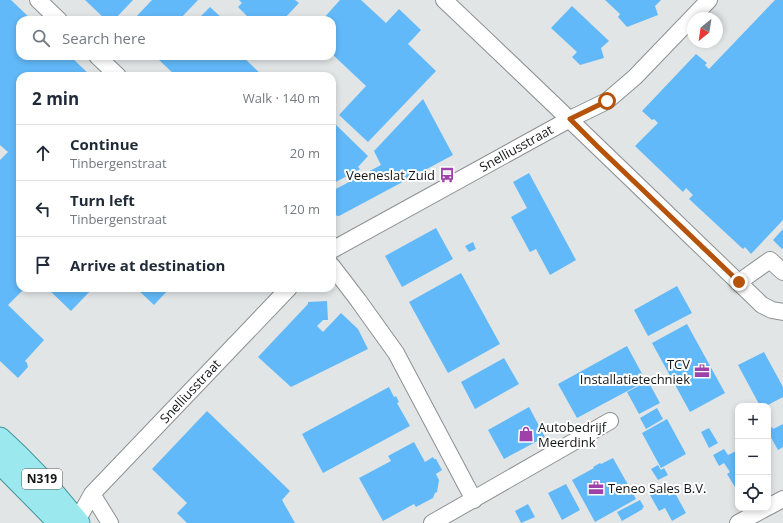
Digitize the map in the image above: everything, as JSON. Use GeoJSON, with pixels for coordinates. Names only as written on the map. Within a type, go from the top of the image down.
{"type":"FeatureCollection","features":[{"type":"Feature","properties":{"kind":"main road","name":"N319"},"geometry":{"type":"LineString","coordinates":[[0,438],[14,450],[65,519]]}},
{"type":"Feature","properties":{"kind":"main road","name":"N319"},"geometry":{"type":"LineString","coordinates":[[0,463],[65,519]]}},
{"type":"Feature","properties":{"kind":"street"},"geometry":{"type":"LineString","coordinates":[[38,0],[55,16]]}},
{"type":"Feature","properties":{"kind":"street","name":"Snelliusstraat"},"geometry":{"type":"LineString","coordinates":[[336,248],[570,119],[444,0]]}},
{"type":"Feature","properties":{"kind":"street"},"geometry":{"type":"LineString","coordinates":[[710,0],[635,78],[607,101],[570,119],[762,305],[772,310],[783,312]]}},
{"type":"Feature","properties":{"kind":"street"},"geometry":{"type":"LineString","coordinates":[[101,60],[114,72]]}},
{"type":"Feature","properties":{"kind":"street"},"geometry":{"type":"LineString","coordinates":[[739,282],[770,260],[783,272]]}},
{"type":"Feature","properties":{"kind":"street"},"geometry":{"type":"LineString","coordinates":[[336,271],[396,353],[474,500]]}},
{"type":"Feature","properties":{"kind":"street","name":"Snelliusstraat"},"geometry":{"type":"LineString","coordinates":[[65,519],[92,494],[285,292]]}},
{"type":"Feature","properties":{"kind":"street"},"geometry":{"type":"LineString","coordinates":[[432,523],[610,421]]}},
{"type":"Feature","properties":{"kind":"street"},"geometry":{"type":"LineString","coordinates":[[92,494],[110,523]]}},
{"type":"Feature","properties":{"kind":"street"},"geometry":{"type":"LineString","coordinates":[[771,505],[783,499]]}},
{"type":"Feature","properties":{"kind":"street"},"geometry":{"type":"LineString","coordinates":[[738,523],[760,511]]}},
{"type":"Feature","properties":{"kind":"building"},"geometry":{"type":"Polygon","coordinates":[[[0,0],[11,0],[28,16],[16,16],[16,60],[74,60],[87,72],[16,72],[16,292],[21,292],[8,305],[44,340],[25,361],[28,367],[18,378],[0,361],[0,160],[8,152],[0,145],[0,0]]]}},
{"type":"Feature","properties":{"kind":"building"},"geometry":{"type":"Polygon","coordinates":[[[85,0],[133,0],[118,16],[102,16],[85,0]]]}},
{"type":"Feature","properties":{"kind":"building"},"geometry":{"type":"Polygon","coordinates":[[[152,0],[198,0],[183,16],[137,16],[152,0]]]}},
{"type":"Feature","properties":{"kind":"building"},"geometry":{"type":"Polygon","coordinates":[[[239,0],[295,0],[299,3],[287,16],[247,16],[238,7],[242,3],[239,0]]]}},
{"type":"Feature","properties":{"kind":"building"},"geometry":{"type":"Polygon","coordinates":[[[340,0],[361,0],[386,23],[399,9],[421,30],[408,44],[436,71],[368,142],[339,115],[366,86],[336,58],[336,16],[326,16],[340,0]]]}},
{"type":"Feature","properties":{"kind":"building"},"geometry":{"type":"Polygon","coordinates":[[[605,0],[661,0],[655,6],[658,15],[627,27],[618,17],[620,14],[605,0]]]}},
{"type":"Feature","properties":{"kind":"building"},"geometry":{"type":"Polygon","coordinates":[[[775,0],[783,0],[783,220],[751,254],[745,247],[743,249],[689,199],[693,195],[686,188],[683,192],[635,146],[658,123],[642,111],[696,54],[707,63],[705,65],[709,69],[775,0]]]}},
{"type":"Feature","properties":{"kind":"building"},"geometry":{"type":"Polygon","coordinates":[[[572,6],[609,41],[601,48],[604,58],[580,65],[572,57],[577,52],[551,28],[572,6]]]}},
{"type":"Feature","properties":{"kind":"building"},"geometry":{"type":"Polygon","coordinates":[[[210,7],[220,16],[201,16],[210,7]]]}},
{"type":"Feature","properties":{"kind":"building"},"geometry":{"type":"Polygon","coordinates":[[[159,60],[246,60],[259,72],[172,72],[159,60]]]}},
{"type":"Feature","properties":{"kind":"building"},"geometry":{"type":"Polygon","coordinates":[[[423,99],[453,155],[339,216],[336,216],[336,189],[381,165],[374,151],[423,99]]]}},
{"type":"Feature","properties":{"kind":"building"},"geometry":{"type":"Polygon","coordinates":[[[336,125],[368,156],[358,167],[360,169],[336,182],[336,125]]]}},
{"type":"Feature","properties":{"kind":"building"},"geometry":{"type":"Polygon","coordinates":[[[529,173],[576,260],[550,275],[536,249],[530,252],[511,217],[527,208],[513,182],[529,173]]]}},
{"type":"Feature","properties":{"kind":"building"},"geometry":{"type":"Polygon","coordinates":[[[436,228],[453,259],[402,287],[385,256],[436,228]]]}},
{"type":"Feature","properties":{"kind":"building"},"geometry":{"type":"Polygon","coordinates":[[[783,229],[783,248],[782,249],[773,240],[783,229]]]}},
{"type":"Feature","properties":{"kind":"building"},"geometry":{"type":"Polygon","coordinates":[[[473,242],[476,249],[469,252],[465,246],[473,242]]]}},
{"type":"Feature","properties":{"kind":"building"},"geometry":{"type":"Polygon","coordinates":[[[461,273],[500,344],[448,373],[409,302],[461,273]]]}},
{"type":"Feature","properties":{"kind":"building"},"geometry":{"type":"Polygon","coordinates":[[[677,286],[692,313],[648,336],[634,310],[677,286]]]}},
{"type":"Feature","properties":{"kind":"building"},"geometry":{"type":"Polygon","coordinates":[[[51,292],[89,292],[71,311],[51,292]]]}},
{"type":"Feature","properties":{"kind":"building"},"geometry":{"type":"Polygon","coordinates":[[[140,292],[166,292],[154,305],[140,292]]]}},
{"type":"Feature","properties":{"kind":"building"},"geometry":{"type":"Polygon","coordinates":[[[327,301],[328,320],[323,320],[317,326],[323,332],[341,313],[358,329],[368,349],[291,387],[258,357],[308,304],[308,302],[327,301]]]}},
{"type":"Feature","properties":{"kind":"building"},"geometry":{"type":"Polygon","coordinates":[[[687,324],[725,393],[690,412],[652,343],[687,324]]]}},
{"type":"Feature","properties":{"kind":"building"},"geometry":{"type":"Polygon","coordinates":[[[627,346],[646,381],[577,418],[558,384],[627,346]]]}},
{"type":"Feature","properties":{"kind":"building"},"geometry":{"type":"Polygon","coordinates":[[[764,352],[783,387],[783,397],[771,403],[758,403],[738,365],[764,352]]]}},
{"type":"Feature","properties":{"kind":"building"},"geometry":{"type":"Polygon","coordinates":[[[504,358],[519,384],[475,409],[461,382],[504,358]]]}},
{"type":"Feature","properties":{"kind":"building"},"geometry":{"type":"Polygon","coordinates":[[[648,381],[660,403],[639,414],[627,392],[648,381]]]}},
{"type":"Feature","properties":{"kind":"building"},"geometry":{"type":"Polygon","coordinates":[[[389,387],[394,397],[396,396],[399,402],[397,403],[410,426],[323,473],[302,434],[389,387]]]}},
{"type":"Feature","properties":{"kind":"building"},"geometry":{"type":"Polygon","coordinates":[[[529,407],[545,437],[504,459],[488,430],[529,407]]]}},
{"type":"Feature","properties":{"kind":"building"},"geometry":{"type":"Polygon","coordinates":[[[657,408],[663,419],[646,429],[640,418],[657,408]]]}},
{"type":"Feature","properties":{"kind":"building"},"geometry":{"type":"Polygon","coordinates":[[[207,411],[290,491],[282,500],[295,523],[187,523],[177,513],[187,503],[152,469],[207,411]]]}},
{"type":"Feature","properties":{"kind":"building"},"geometry":{"type":"Polygon","coordinates":[[[667,419],[686,454],[661,468],[642,433],[667,419]]]}},
{"type":"Feature","properties":{"kind":"building"},"geometry":{"type":"Polygon","coordinates":[[[783,424],[783,447],[778,450],[771,437],[771,428],[773,429],[783,424]]]}},
{"type":"Feature","properties":{"kind":"building"},"geometry":{"type":"Polygon","coordinates":[[[709,428],[718,443],[709,448],[701,432],[709,428]]]}},
{"type":"Feature","properties":{"kind":"building"},"geometry":{"type":"Polygon","coordinates":[[[414,442],[425,462],[433,457],[436,459],[442,470],[436,474],[439,480],[437,492],[433,498],[416,507],[414,504],[383,521],[359,478],[391,461],[388,456],[414,442]]]}},
{"type":"Feature","properties":{"kind":"building"},"geometry":{"type":"Polygon","coordinates":[[[724,449],[728,455],[735,452],[735,487],[727,474],[730,472],[724,463],[719,466],[713,455],[724,449]]]}},
{"type":"Feature","properties":{"kind":"building"},"geometry":{"type":"Polygon","coordinates":[[[613,458],[636,499],[595,522],[572,480],[600,463],[601,464],[613,458]]]}},
{"type":"Feature","properties":{"kind":"building"},"geometry":{"type":"Polygon","coordinates":[[[658,465],[661,470],[664,468],[668,475],[658,480],[651,469],[658,465]]]}},
{"type":"Feature","properties":{"kind":"building"},"geometry":{"type":"Polygon","coordinates":[[[566,484],[580,510],[562,520],[548,493],[566,484]]]}},
{"type":"Feature","properties":{"kind":"building"},"geometry":{"type":"Polygon","coordinates":[[[664,487],[669,496],[675,493],[686,513],[672,521],[665,508],[659,511],[650,495],[664,487]]]}},
{"type":"Feature","properties":{"kind":"building"},"geometry":{"type":"Polygon","coordinates":[[[640,500],[644,507],[642,508],[643,509],[622,521],[617,512],[640,500]]]}},
{"type":"Feature","properties":{"kind":"building"},"geometry":{"type":"Polygon","coordinates":[[[528,504],[535,517],[521,523],[515,511],[528,504]]]}},
{"type":"Feature","properties":{"kind":"place","name":"Veeneslat Zuid"},"geometry":{"type":"Point","coordinates":[447,175]}},
{"type":"Feature","properties":{"kind":"place","name":"TCV Installatietechniek"},"geometry":{"type":"Point","coordinates":[702,371]}},
{"type":"Feature","properties":{"kind":"place","name":"Autobedrijf Meerdink"},"geometry":{"type":"Point","coordinates":[526,434]}},
{"type":"Feature","properties":{"kind":"place","name":"Teneo Sales B.V."},"geometry":{"type":"Point","coordinates":[596,488]}},
{"type":"Feature","properties":{"kind":"route"},"geometry":{"type":"LineString","coordinates":[[607,101],[570,119],[739,282]]}}]}
